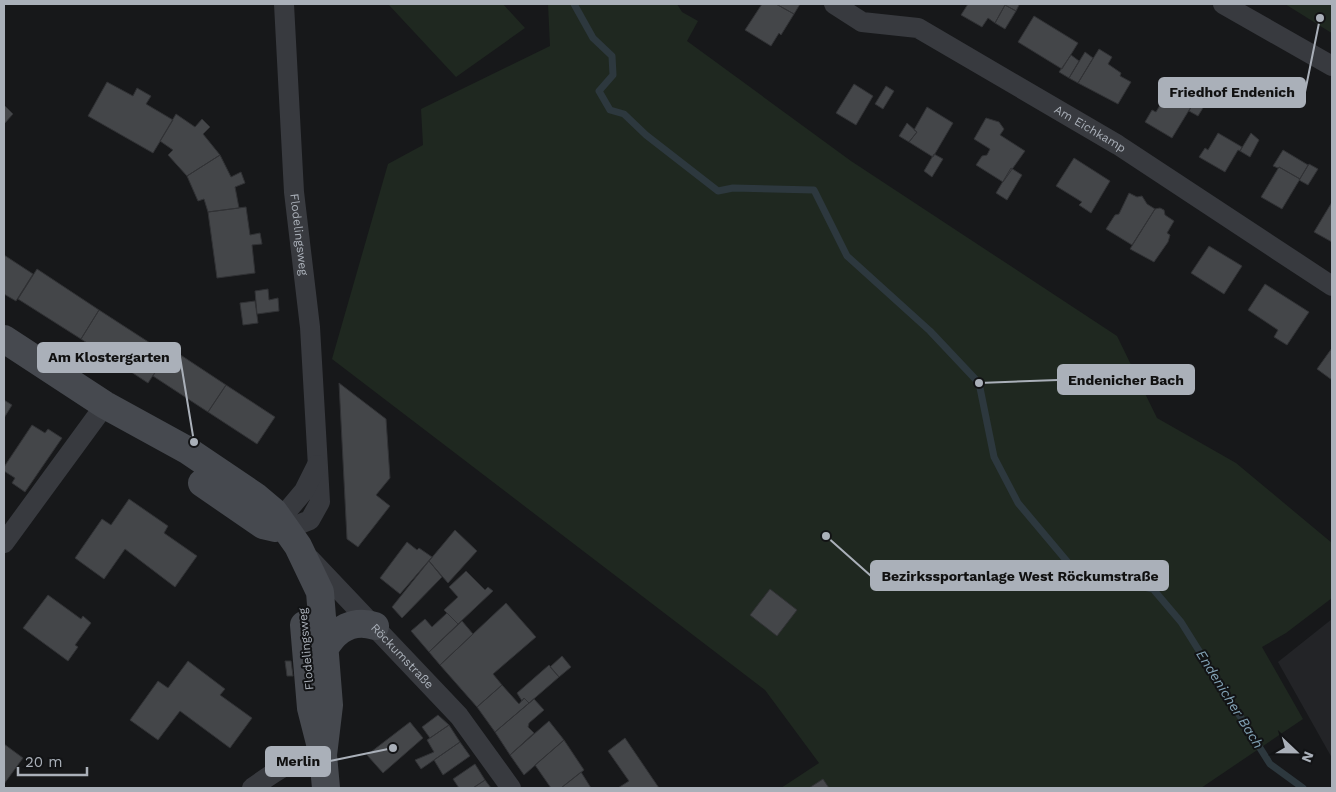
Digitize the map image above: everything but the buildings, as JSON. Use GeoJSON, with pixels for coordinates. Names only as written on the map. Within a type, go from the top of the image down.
{"type":"FeatureCollection","features":[{"type":"Feature","properties":{"kind":"street","name":"Flodelingsweg"},"geometry":{"type":"LineString","coordinates":[[284,4],[294,192],[310,327],[317,465],[304,491],[288,510],[311,708],[323,755],[326,788]]}},
{"type":"Feature","properties":{"kind":"street","name":"Am Eichkamp"},"geometry":{"type":"LineString","coordinates":[[834,4],[862,22],[918,28],[1118,145],[1332,286]]}},
{"type":"Feature","properties":{"kind":"street"},"geometry":{"type":"LineString","coordinates":[[1222,4],[1332,66]]}},
{"type":"Feature","properties":{"kind":"street","name":"Röckumstraße"},"geometry":{"type":"LineString","coordinates":[[4,339],[105,405],[187,450],[255,496],[274,512],[291,538],[459,716],[512,788]]}},
{"type":"Feature","properties":{"kind":"street"},"geometry":{"type":"LineString","coordinates":[[4,543],[105,405]]}},
{"type":"Feature","properties":{"kind":"street","name":"Flodelingsweg"},"geometry":{"type":"LineString","coordinates":[[291,538],[320,592],[329,705],[323,755]]}},
{"type":"Feature","properties":{"kind":"street"},"geometry":{"type":"LineString","coordinates":[[325,648],[331,637],[348,627],[365,623],[375,626]]}},
{"type":"Feature","properties":{"kind":"street"},"geometry":{"type":"LineString","coordinates":[[252,788],[280,768],[294,761],[301,758],[323,755]]}},
{"type":"Feature","properties":{"kind":"shaded area"},"geometry":{"type":"Polygon","coordinates":[[[388,4],[503,4],[525,28],[456,77],[388,4]]]}},
{"type":"Feature","properties":{"kind":"shaded area"},"geometry":{"type":"Polygon","coordinates":[[[548,4],[677,4],[682,12],[698,21],[687,41],[851,161],[1117,336],[1157,418],[1236,463],[1332,543],[1332,598],[1286,633],[1262,647],[1303,719],[1201,788],[781,788],[819,763],[765,690],[332,359],[388,164],[423,145],[421,109],[550,46],[548,4]]]}},
{"type":"Feature","properties":{"kind":"shaded area"},"geometry":{"type":"Polygon","coordinates":[[[1285,4],[1332,4],[1332,33],[1330,32],[1285,4]]]}},
{"type":"Feature","properties":{"kind":"shaded area"},"geometry":{"type":"Polygon","coordinates":[[[1332,619],[1332,758],[1278,662],[1332,619]]]}},
{"type":"Feature","properties":{"kind":"waterway","name":"Endenicher Bach"},"geometry":{"type":"LineString","coordinates":[[574,4],[593,38],[612,56],[613,75],[599,91],[610,110],[624,114],[646,135],[718,191],[733,188],[814,190],[847,256],[930,331],[979,383],[994,457],[1018,503],[1076,572],[1153,589],[1181,622],[1270,764],[1303,788]]}},
{"type":"Feature","properties":{"kind":"place","name":"Friedhof Endenich"},"geometry":{"type":"Point","coordinates":[1320,18]}},
{"type":"Feature","properties":{"kind":"place","name":"Endenicher Bach"},"geometry":{"type":"Point","coordinates":[979,383]}},
{"type":"Feature","properties":{"kind":"place","name":"Am Klostergarten"},"geometry":{"type":"Point","coordinates":[194,442]}},
{"type":"Feature","properties":{"kind":"place","name":"Bezirkssportanlage West Röckumstraße"},"geometry":{"type":"Point","coordinates":[826,536]}},
{"type":"Feature","properties":{"kind":"place","name":"Merlin"},"geometry":{"type":"Point","coordinates":[393,748]}}]}
